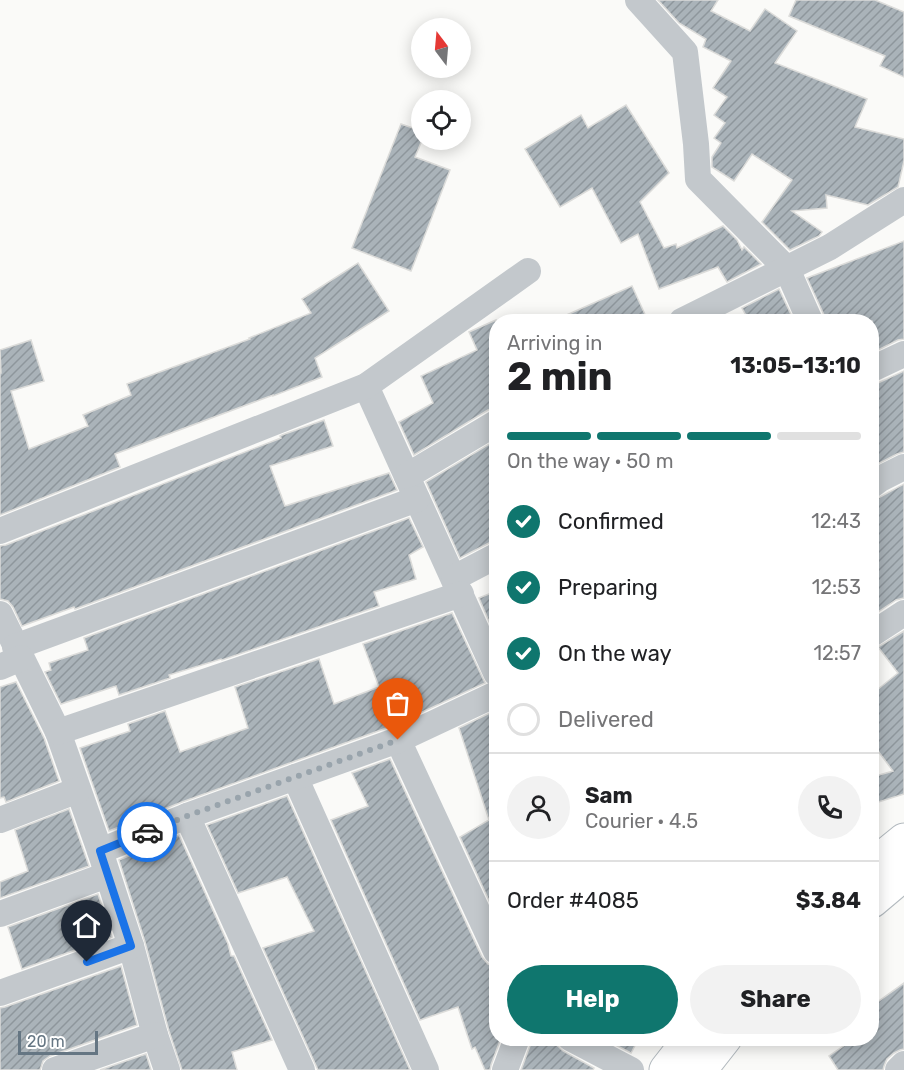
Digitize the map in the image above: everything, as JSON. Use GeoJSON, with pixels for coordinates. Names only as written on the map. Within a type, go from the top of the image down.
{"type":"FeatureCollection","features":[{"type":"Feature","properties":{"kind":"street"},"geometry":{"type":"LineString","coordinates":[[639,1],[685,52],[698,179],[787,269],[807,314]]}},
{"type":"Feature","properties":{"kind":"street"},"geometry":{"type":"LineString","coordinates":[[696,314],[831,247],[904,200]]}},
{"type":"Feature","properties":{"kind":"street"},"geometry":{"type":"LineString","coordinates":[[0,531],[366,386],[528,271]]}},
{"type":"Feature","properties":{"kind":"street"},"geometry":{"type":"LineString","coordinates":[[879,366],[904,354]]}},
{"type":"Feature","properties":{"kind":"street"},"geometry":{"type":"LineString","coordinates":[[366,386],[489,657]]}},
{"type":"Feature","properties":{"kind":"street"},"geometry":{"type":"LineString","coordinates":[[407,476],[489,427]]}},
{"type":"Feature","properties":{"kind":"street"},"geometry":{"type":"LineString","coordinates":[[879,474],[904,467]]}},
{"type":"Feature","properties":{"kind":"street"},"geometry":{"type":"LineString","coordinates":[[12,657],[417,499]]}},
{"type":"Feature","properties":{"kind":"street"},"geometry":{"type":"LineString","coordinates":[[58,732],[457,586],[489,561]]}},
{"type":"Feature","properties":{"kind":"street"},"geometry":{"type":"LineString","coordinates":[[879,624],[904,612]]}},
{"type":"Feature","properties":{"kind":"street"},"geometry":{"type":"LineString","coordinates":[[879,629],[904,612]]}},
{"type":"Feature","properties":{"kind":"street"},"geometry":{"type":"LineString","coordinates":[[0,615],[12,657],[58,732],[131,946],[154,1035],[167,1070]]}},
{"type":"Feature","properties":{"kind":"street"},"geometry":{"type":"LineString","coordinates":[[0,914],[103,863],[187,816],[398,740],[489,697]]}},
{"type":"Feature","properties":{"kind":"street"},"geometry":{"type":"LineString","coordinates":[[398,740],[489,936]]}},
{"type":"Feature","properties":{"kind":"street"},"geometry":{"type":"LineString","coordinates":[[295,777],[426,1070]]}},
{"type":"Feature","properties":{"kind":"street"},"geometry":{"type":"LineString","coordinates":[[0,820],[78,790]]}},
{"type":"Feature","properties":{"kind":"street"},"geometry":{"type":"LineString","coordinates":[[187,816],[302,1070]]}},
{"type":"Feature","properties":{"kind":"street"},"geometry":{"type":"LineString","coordinates":[[879,860],[904,840]]}},
{"type":"Feature","properties":{"kind":"street"},"geometry":{"type":"LineString","coordinates":[[879,895],[904,874]]}},
{"type":"Feature","properties":{"kind":"street"},"geometry":{"type":"LineString","coordinates":[[0,993],[131,946]]}},
{"type":"Feature","properties":{"kind":"street"},"geometry":{"type":"LineString","coordinates":[[55,1070],[154,1035]]}},
{"type":"Feature","properties":{"kind":"street"},"geometry":{"type":"LineString","coordinates":[[504,1070],[514,1046]]}},
{"type":"Feature","properties":{"kind":"street"},"geometry":{"type":"LineString","coordinates":[[585,1046],[631,1070]]}},
{"type":"Feature","properties":{"kind":"street"},"geometry":{"type":"LineString","coordinates":[[666,1070],[685,1046]]}},
{"type":"Feature","properties":{"kind":"street"},"geometry":{"type":"LineString","coordinates":[[700,1070],[719,1046]]}},
{"type":"Feature","properties":{"kind":"street"},"geometry":{"type":"LineString","coordinates":[[898,1070],[904,1064]]}},
{"type":"Feature","properties":{"kind":"building"},"geometry":{"type":"Polygon","coordinates":[[[658,0],[718,0],[711,11],[750,31],[765,9],[797,31],[775,63],[867,99],[855,127],[904,139],[904,161],[898,187],[868,205],[826,195],[827,208],[792,211],[822,232],[819,236],[790,250],[762,222],[792,180],[752,154],[734,181],[712,167],[712,157],[721,143],[714,138],[725,123],[714,115],[727,97],[713,88],[731,61],[703,47],[706,39],[679,23],[658,0]]]}},
{"type":"Feature","properties":{"kind":"building"},"geometry":{"type":"Polygon","coordinates":[[[796,0],[875,0],[904,12],[904,77],[880,66],[885,56],[789,16],[796,0]]]}},
{"type":"Feature","properties":{"kind":"building"},"geometry":{"type":"Polygon","coordinates":[[[626,105],[669,173],[640,202],[664,248],[676,244],[677,248],[723,226],[737,240],[742,250],[744,247],[761,264],[727,282],[718,267],[659,289],[638,234],[621,243],[592,188],[560,207],[525,149],[581,115],[588,128],[626,105]]]}},
{"type":"Feature","properties":{"kind":"building"},"geometry":{"type":"Polygon","coordinates":[[[401,124],[411,127],[411,150],[418,150],[415,157],[450,170],[411,271],[352,248],[401,124]]]}},
{"type":"Feature","properties":{"kind":"building"},"geometry":{"type":"Polygon","coordinates":[[[904,241],[904,339],[879,350],[879,314],[824,314],[807,278],[904,241]]]}},
{"type":"Feature","properties":{"kind":"building"},"geometry":{"type":"Polygon","coordinates":[[[358,263],[389,311],[315,358],[322,377],[115,454],[120,467],[0,515],[0,350],[31,340],[44,381],[11,391],[29,449],[88,426],[83,415],[131,395],[127,384],[250,339],[311,313],[302,299],[358,263]]]}},
{"type":"Feature","properties":{"kind":"building"},"geometry":{"type":"Polygon","coordinates":[[[632,286],[645,314],[569,314],[632,286]]]}},
{"type":"Feature","properties":{"kind":"building"},"geometry":{"type":"Polygon","coordinates":[[[779,289],[791,314],[745,314],[742,308],[779,289]]]}},
{"type":"Feature","properties":{"kind":"building"},"geometry":{"type":"Polygon","coordinates":[[[489,323],[489,410],[414,455],[399,422],[433,403],[421,376],[477,350],[469,332],[489,323]]]}},
{"type":"Feature","properties":{"kind":"building"},"geometry":{"type":"Polygon","coordinates":[[[904,371],[904,452],[879,463],[879,383],[904,371]]]}},
{"type":"Feature","properties":{"kind":"building"},"geometry":{"type":"Polygon","coordinates":[[[324,420],[333,446],[270,466],[285,506],[389,473],[397,490],[75,609],[74,607],[22,626],[13,607],[8,601],[0,599],[0,546],[324,420]]]}},
{"type":"Feature","properties":{"kind":"building"},"geometry":{"type":"Polygon","coordinates":[[[489,444],[489,543],[460,558],[426,482],[489,444]]]}},
{"type":"Feature","properties":{"kind":"building"},"geometry":{"type":"Polygon","coordinates":[[[904,484],[904,598],[896,600],[879,611],[879,497],[904,484]]]}},
{"type":"Feature","properties":{"kind":"building"},"geometry":{"type":"Polygon","coordinates":[[[409,518],[423,547],[409,555],[416,579],[374,592],[379,606],[222,660],[169,675],[170,678],[119,695],[116,686],[61,704],[45,672],[51,670],[49,663],[88,650],[84,638],[409,518]]]}},
{"type":"Feature","properties":{"kind":"building"},"geometry":{"type":"Polygon","coordinates":[[[489,594],[489,622],[479,598],[489,594]]]}},
{"type":"Feature","properties":{"kind":"building"},"geometry":{"type":"Polygon","coordinates":[[[452,613],[485,683],[392,726],[109,831],[80,748],[130,731],[128,724],[165,711],[180,752],[248,728],[235,687],[319,659],[334,704],[379,687],[363,644],[452,613]]]}},
{"type":"Feature","properties":{"kind":"building"},"geometry":{"type":"Polygon","coordinates":[[[904,631],[904,794],[879,802],[879,775],[893,771],[879,752],[879,688],[898,673],[879,646],[904,631]]]}},
{"type":"Feature","properties":{"kind":"building"},"geometry":{"type":"Polygon","coordinates":[[[16,682],[44,738],[59,781],[6,802],[4,797],[0,798],[0,687],[16,682]]]}},
{"type":"Feature","properties":{"kind":"building"},"geometry":{"type":"Polygon","coordinates":[[[489,713],[489,820],[459,728],[489,713]]]}},
{"type":"Feature","properties":{"kind":"building"},"geometry":{"type":"Polygon","coordinates":[[[390,759],[482,957],[489,964],[489,1046],[498,1046],[490,1070],[485,1070],[475,1047],[472,1049],[458,1007],[420,1020],[331,820],[368,806],[352,773],[390,759]]]}},
{"type":"Feature","properties":{"kind":"building"},"geometry":{"type":"Polygon","coordinates":[[[287,796],[410,1070],[318,1070],[263,948],[314,931],[287,877],[238,893],[207,825],[287,796]]]}},
{"type":"Feature","properties":{"kind":"building"},"geometry":{"type":"Polygon","coordinates":[[[69,809],[89,866],[0,898],[0,882],[28,871],[15,830],[69,809]]]}},
{"type":"Feature","properties":{"kind":"building"},"geometry":{"type":"Polygon","coordinates":[[[489,820],[489,901],[460,837],[489,820]]]}},
{"type":"Feature","properties":{"kind":"building"},"geometry":{"type":"Polygon","coordinates":[[[179,835],[228,944],[231,956],[234,956],[272,1040],[232,1052],[237,1070],[182,1070],[119,860],[179,835]]]}},
{"type":"Feature","properties":{"kind":"building"},"geometry":{"type":"Polygon","coordinates":[[[98,894],[112,937],[22,969],[8,927],[98,894]]]}},
{"type":"Feature","properties":{"kind":"building"},"geometry":{"type":"Polygon","coordinates":[[[121,966],[137,1025],[50,1056],[43,1061],[40,1070],[0,1070],[0,1008],[121,966]]]}},
{"type":"Feature","properties":{"kind":"building"},"geometry":{"type":"Polygon","coordinates":[[[904,983],[904,1049],[887,1059],[883,1070],[838,1070],[829,1056],[843,1046],[879,1046],[879,1001],[904,983]]]}},
{"type":"Feature","properties":{"kind":"building"},"geometry":{"type":"Polygon","coordinates":[[[530,1046],[558,1046],[594,1068],[593,1070],[521,1070],[530,1046]]]}},
{"type":"Feature","properties":{"kind":"building"},"geometry":{"type":"Polygon","coordinates":[[[617,1046],[635,1046],[631,1053],[617,1046]]]}},
{"type":"Feature","properties":{"kind":"building"},"geometry":{"type":"Polygon","coordinates":[[[146,1054],[151,1070],[100,1070],[146,1054]]]}},
{"type":"Feature","properties":{"kind":"way so far"},"geometry":{"type":"LineString","coordinates":[[147,832],[398,740]]}},
{"type":"Feature","properties":{"kind":"route"},"geometry":{"type":"LineString","coordinates":[[87,962],[131,946],[100,851],[147,832]]}}]}
